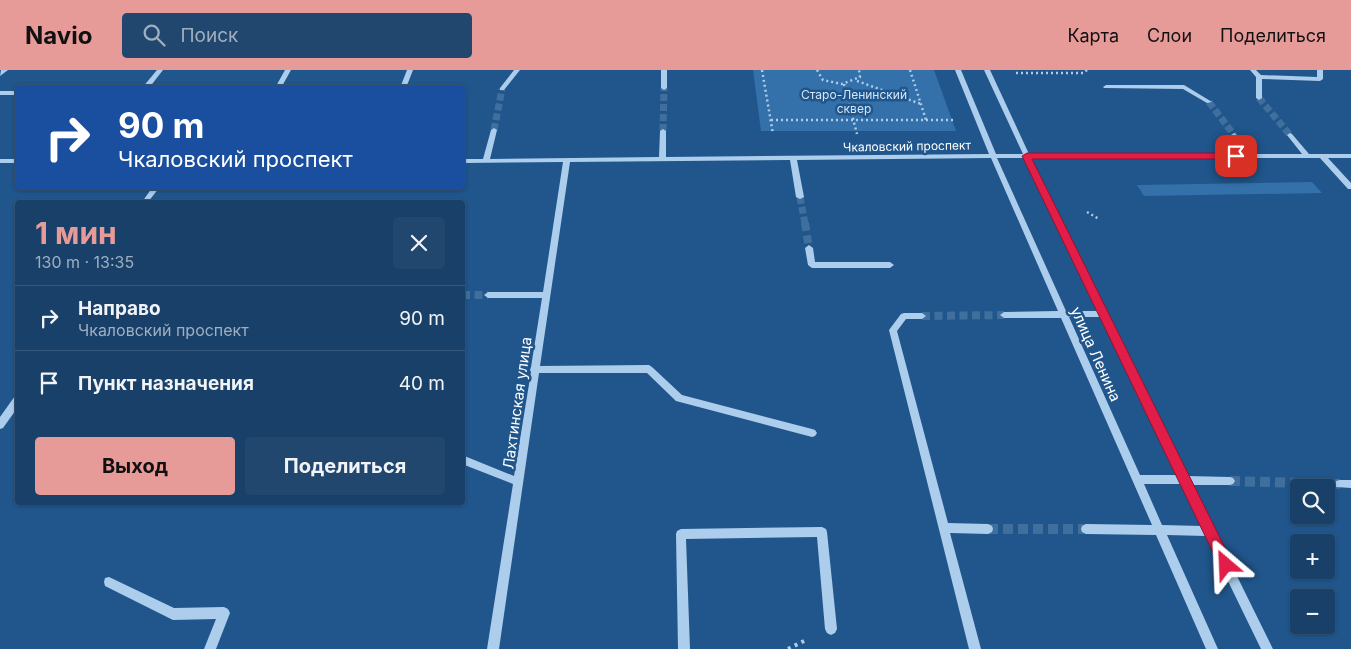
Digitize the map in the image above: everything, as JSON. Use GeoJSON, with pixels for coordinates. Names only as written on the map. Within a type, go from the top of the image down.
{"type":"FeatureCollection","features":[{"type":"Feature","properties":{"kind":"street"},"geometry":{"type":"LineString","coordinates":[[0,74],[4,70]]}},
{"type":"Feature","properties":{"kind":"street"},"geometry":{"type":"LineString","coordinates":[[148,85],[160,70]]}},
{"type":"Feature","properties":{"kind":"street"},"geometry":{"type":"LineString","coordinates":[[280,85],[288,70]]}},
{"type":"Feature","properties":{"kind":"street"},"geometry":{"type":"LineString","coordinates":[[404,85],[410,70]]}},
{"type":"Feature","properties":{"kind":"street"},"geometry":{"type":"LineString","coordinates":[[502,89],[517,70]]}},
{"type":"Feature","properties":{"kind":"street"},"geometry":{"type":"LineString","coordinates":[[664,70],[664,88]]}},
{"type":"Feature","properties":{"kind":"street","name":"улица Ленина"},"geometry":{"type":"LineString","coordinates":[[958,70],[993,156],[1212,649]]}},
{"type":"Feature","properties":{"kind":"street","name":"улица Ленина"},"geometry":{"type":"LineString","coordinates":[[987,70],[1103,314],[1267,649]]}},
{"type":"Feature","properties":{"kind":"street"},"geometry":{"type":"LineString","coordinates":[[1253,70],[1259,77],[1259,98]]}},
{"type":"Feature","properties":{"kind":"street"},"geometry":{"type":"LineString","coordinates":[[1259,77],[1320,78],[1320,70]]}},
{"type":"Feature","properties":{"kind":"street"},"geometry":{"type":"LineString","coordinates":[[1106,87],[1184,87],[1208,102]]}},
{"type":"Feature","properties":{"kind":"street"},"geometry":{"type":"LineString","coordinates":[[0,93],[15,94]]}},
{"type":"Feature","properties":{"kind":"street"},"geometry":{"type":"LineString","coordinates":[[486,160],[494,130]]}},
{"type":"Feature","properties":{"kind":"street"},"geometry":{"type":"LineString","coordinates":[[662,159],[663,131]]}},
{"type":"Feature","properties":{"kind":"street"},"geometry":{"type":"LineString","coordinates":[[1234,135],[1250,156]]}},
{"type":"Feature","properties":{"kind":"street"},"geometry":{"type":"LineString","coordinates":[[1290,135],[1307,156]]}},
{"type":"Feature","properties":{"kind":"street","name":"Чкаловский проспект"},"geometry":{"type":"LineString","coordinates":[[465,161],[993,156],[1351,156]]}},
{"type":"Feature","properties":{"kind":"street"},"geometry":{"type":"LineString","coordinates":[[1322,156],[1351,187]]}},
{"type":"Feature","properties":{"kind":"street"},"geometry":{"type":"LineString","coordinates":[[793,158],[800,197]]}},
{"type":"Feature","properties":{"kind":"street","name":"Лахтинская улица"},"geometry":{"type":"LineString","coordinates":[[493,649],[567,160]]}},
{"type":"Feature","properties":{"kind":"street"},"geometry":{"type":"LineString","coordinates":[[0,161],[15,161]]}},
{"type":"Feature","properties":{"kind":"street"},"geometry":{"type":"LineString","coordinates":[[147,200],[154,190]]}},
{"type":"Feature","properties":{"kind":"street"},"geometry":{"type":"LineString","coordinates":[[809,248],[812,265],[890,265]]}},
{"type":"Feature","properties":{"kind":"street"},"geometry":{"type":"LineString","coordinates":[[488,294],[546,294]]}},
{"type":"Feature","properties":{"kind":"street"},"geometry":{"type":"LineString","coordinates":[[1004,315],[1103,314]]}},
{"type":"Feature","properties":{"kind":"street"},"geometry":{"type":"LineString","coordinates":[[922,316],[904,316],[893,330],[975,649]]}},
{"type":"Feature","properties":{"kind":"street"},"geometry":{"type":"LineString","coordinates":[[534,370],[649,369],[679,398],[812,432]]}},
{"type":"Feature","properties":{"kind":"street"},"geometry":{"type":"LineString","coordinates":[[0,425],[15,403]]}},
{"type":"Feature","properties":{"kind":"street"},"geometry":{"type":"LineString","coordinates":[[465,460],[519,482]]}},
{"type":"Feature","properties":{"kind":"street"},"geometry":{"type":"LineString","coordinates":[[1137,479],[1230,482]]}},
{"type":"Feature","properties":{"kind":"street"},"geometry":{"type":"LineString","coordinates":[[943,528],[988,529]]}},
{"type":"Feature","properties":{"kind":"street"},"geometry":{"type":"LineString","coordinates":[[1086,529],[1210,531]]}},
{"type":"Feature","properties":{"kind":"street"},"geometry":{"type":"LineString","coordinates":[[684,649],[681,534],[822,532],[831,628]]}},
{"type":"Feature","properties":{"kind":"street"},"geometry":{"type":"LineString","coordinates":[[109,582],[173,614],[224,613],[210,649]]}},
{"type":"Feature","properties":{"kind":"path"},"geometry":{"type":"LineString","coordinates":[[762,70],[773,135]]}},
{"type":"Feature","properties":{"kind":"path"},"geometry":{"type":"LineString","coordinates":[[817,70],[823,80],[844,84],[856,81],[921,104]]}},
{"type":"Feature","properties":{"kind":"path"},"geometry":{"type":"LineString","coordinates":[[856,81],[860,77],[859,70]]}},
{"type":"Feature","properties":{"kind":"path"},"geometry":{"type":"LineString","coordinates":[[910,70],[926,120]]}},
{"type":"Feature","properties":{"kind":"path"},"geometry":{"type":"LineString","coordinates":[[1010,73],[1083,73],[1087,70]]}},
{"type":"Feature","properties":{"kind":"path"},"geometry":{"type":"LineString","coordinates":[[844,84],[857,134]]}},
{"type":"Feature","properties":{"kind":"path"},"geometry":{"type":"LineString","coordinates":[[771,120],[959,120]]}},
{"type":"Feature","properties":{"kind":"path"},"geometry":{"type":"LineString","coordinates":[[1087,212],[1099,219]]}},
{"type":"Feature","properties":{"kind":"green space","name":"Старо-Ленинский сквер"},"geometry":{"type":"Polygon","coordinates":[[[753,70],[934,70],[956,131],[761,131],[753,70]]]}},
{"type":"Feature","properties":{"kind":"green space"},"geometry":{"type":"Polygon","coordinates":[[[1312,182],[1322,193],[1144,196],[1137,185],[1312,182]]]}},
{"type":"Feature","properties":{"kind":"tunnel"},"geometry":{"type":"LineString","coordinates":[[663,131],[664,88]]}},
{"type":"Feature","properties":{"kind":"tunnel"},"geometry":{"type":"LineString","coordinates":[[494,130],[502,89]]}},
{"type":"Feature","properties":{"kind":"tunnel"},"geometry":{"type":"LineString","coordinates":[[1259,98],[1290,135]]}},
{"type":"Feature","properties":{"kind":"tunnel"},"geometry":{"type":"LineString","coordinates":[[1209,102],[1234,135]]}},
{"type":"Feature","properties":{"kind":"tunnel"},"geometry":{"type":"LineString","coordinates":[[800,197],[805,224]]}},
{"type":"Feature","properties":{"kind":"tunnel"},"geometry":{"type":"LineString","coordinates":[[805,223],[809,248]]}},
{"type":"Feature","properties":{"kind":"tunnel"},"geometry":{"type":"LineString","coordinates":[[465,295],[488,295]]}},
{"type":"Feature","properties":{"kind":"tunnel"},"geometry":{"type":"LineString","coordinates":[[922,316],[1004,315]]}},
{"type":"Feature","properties":{"kind":"tunnel"},"geometry":{"type":"LineString","coordinates":[[1230,481],[1340,484]]}},
{"type":"Feature","properties":{"kind":"tunnel"},"geometry":{"type":"LineString","coordinates":[[988,529],[1086,529]]}},
{"type":"Feature","properties":{"kind":"route"},"geometry":{"type":"LineString","coordinates":[[1226,565],[1027,156],[1236,156]]}}]}
